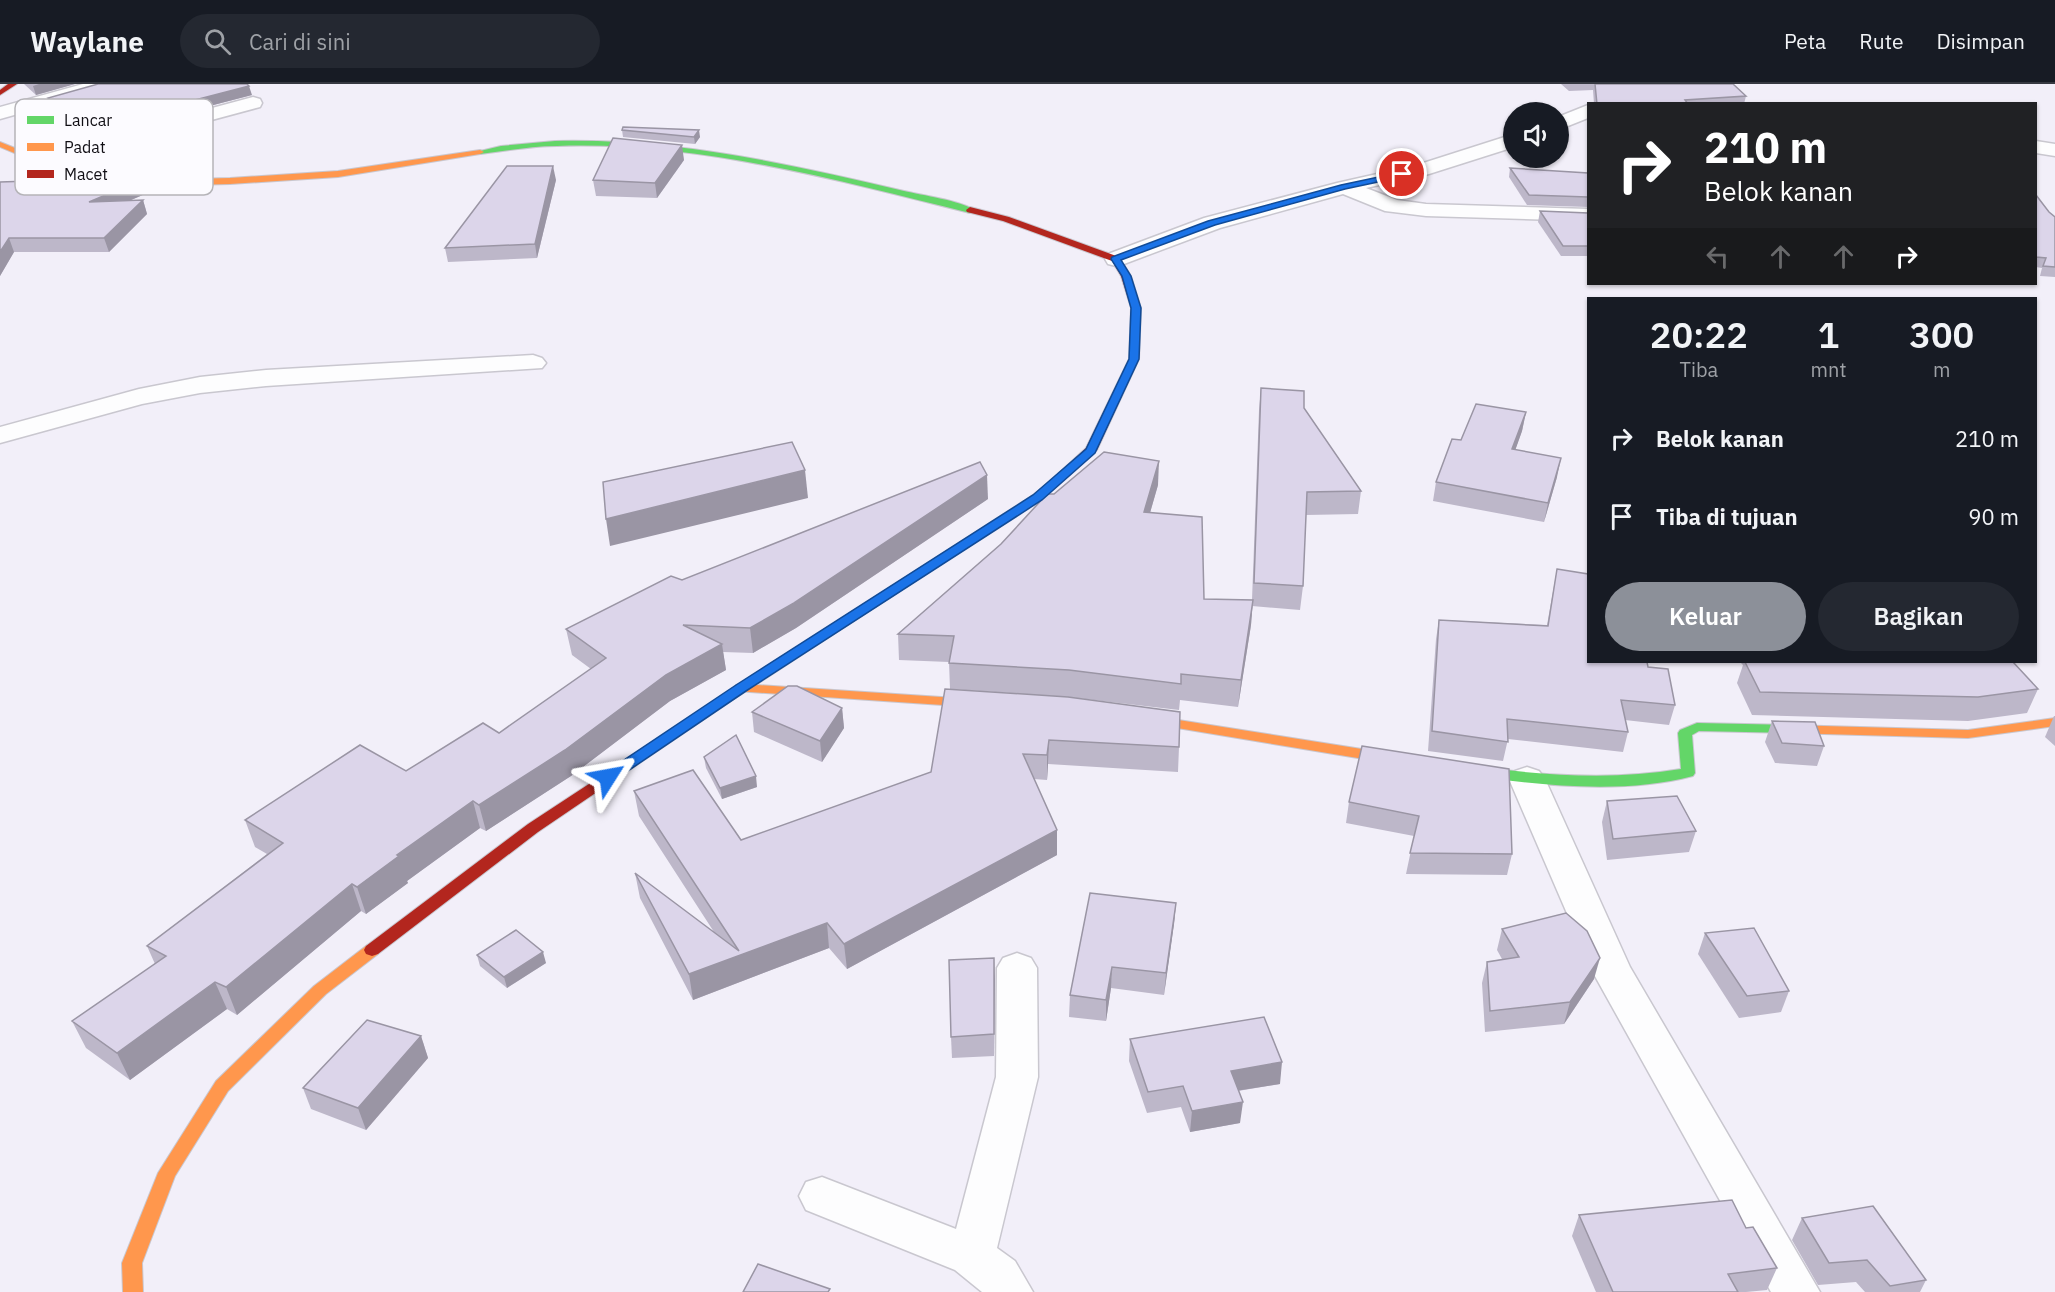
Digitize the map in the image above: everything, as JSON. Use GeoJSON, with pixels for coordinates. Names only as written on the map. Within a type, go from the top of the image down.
{"type":"FeatureCollection","features":[{"type":"Feature","properties":{"kind":"main road"},"geometry":{"type":"LineString","coordinates":[[0,93],[13,84]]}},
{"type":"Feature","properties":{"kind":"main road"},"geometry":{"type":"LineString","coordinates":[[0,144],[15,151]]}},
{"type":"Feature","properties":{"kind":"main road"},"geometry":{"type":"LineString","coordinates":[[133,1292],[132,1263],[167,1173],[222,1086],[320,990],[533,828],[741,688],[1037,497],[1091,450],[1134,359],[1136,308],[1126,276],[1116,259],[1006,219],[866,184],[698,153],[607,144],[521,146],[338,174],[213,181]]}},
{"type":"Feature","properties":{"kind":"main road"},"geometry":{"type":"LineString","coordinates":[[741,688],[997,704]]}},
{"type":"Feature","properties":{"kind":"main road"},"geometry":{"type":"LineString","coordinates":[[1115,715],[1185,724],[1423,764]]}},
{"type":"Feature","properties":{"kind":"main road"},"geometry":{"type":"LineString","coordinates":[[1446,767],[1527,779],[1653,780],[1688,773],[1685,733],[1697,727],[1968,734],[2055,722]]}},
{"type":"Feature","properties":{"kind":"street"},"geometry":{"type":"LineString","coordinates":[[50,99],[104,84]]}},
{"type":"Feature","properties":{"kind":"street"},"geometry":{"type":"LineString","coordinates":[[213,114],[253,103]]}},
{"type":"Feature","properties":{"kind":"street"},"geometry":{"type":"LineString","coordinates":[[0,113],[15,109]]}},
{"type":"Feature","properties":{"kind":"street"},"geometry":{"type":"LineString","coordinates":[[1569,119],[1587,111]]}},
{"type":"Feature","properties":{"kind":"street"},"geometry":{"type":"LineString","coordinates":[[1116,259],[1212,223],[1344,187],[1422,170],[1503,144]]}},
{"type":"Feature","properties":{"kind":"street"},"geometry":{"type":"LineString","coordinates":[[2037,147],[2055,150]]}},
{"type":"Feature","properties":{"kind":"street"},"geometry":{"type":"LineString","coordinates":[[1344,187],[1393,206],[1426,210],[1587,215]]}},
{"type":"Feature","properties":{"kind":"street"},"geometry":{"type":"LineString","coordinates":[[0,435],[139,398],[200,385],[266,378],[533,363]]}},
{"type":"Feature","properties":{"kind":"street"},"geometry":{"type":"LineString","coordinates":[[1527,779],[1611,969],[1796,1292]]}},
{"type":"Feature","properties":{"kind":"street"},"geometry":{"type":"LineString","coordinates":[[972,1256],[1017,1077],[1017,968]]}},
{"type":"Feature","properties":{"kind":"street"},"geometry":{"type":"LineString","coordinates":[[822,1196],[972,1256],[998,1276],[1009,1292]]}},
{"type":"Feature","properties":{"kind":"building"},"geometry":{"type":"Polygon","coordinates":[[[98,84],[247,84],[249,86],[199,99],[48,98],[98,84]]]}},
{"type":"Feature","properties":{"kind":"building"},"geometry":{"type":"Polygon","coordinates":[[[1595,84],[1733,84],[1746,96],[1685,100],[1686,102],[1597,102],[1595,84]]]}},
{"type":"Feature","properties":{"kind":"building"},"geometry":{"type":"Polygon","coordinates":[[[623,127],[699,130],[694,137],[622,130],[623,127]]]}},
{"type":"Feature","properties":{"kind":"building"},"geometry":{"type":"Polygon","coordinates":[[[613,138],[682,145],[655,183],[593,180],[613,138]]]}},
{"type":"Feature","properties":{"kind":"building"},"geometry":{"type":"Polygon","coordinates":[[[507,166],[553,166],[535,244],[445,248],[507,166]]]}},
{"type":"Feature","properties":{"kind":"building"},"geometry":{"type":"Polygon","coordinates":[[[1510,168],[1587,173],[1587,197],[1529,195],[1510,168]]]}},
{"type":"Feature","properties":{"kind":"building"},"geometry":{"type":"Polygon","coordinates":[[[15,181],[15,195],[106,195],[89,202],[143,200],[104,238],[9,238],[0,252],[0,182],[15,181]]]}},
{"type":"Feature","properties":{"kind":"building"},"geometry":{"type":"Polygon","coordinates":[[[2037,196],[2055,217],[2055,267],[2043,266],[2046,258],[2037,257],[2037,196]]]}},
{"type":"Feature","properties":{"kind":"building"},"geometry":{"type":"Polygon","coordinates":[[[1540,211],[1587,213],[1587,246],[1563,246],[1540,211]]]}},
{"type":"Feature","properties":{"kind":"building"},"geometry":{"type":"Polygon","coordinates":[[[1261,388],[1304,391],[1304,408],[1361,491],[1307,492],[1303,586],[1254,583],[1261,388]]]}},
{"type":"Feature","properties":{"kind":"building"},"geometry":{"type":"Polygon","coordinates":[[[1476,404],[1526,412],[1512,449],[1561,458],[1548,503],[1436,482],[1452,439],[1461,440],[1476,404]]]}},
{"type":"Feature","properties":{"kind":"building"},"geometry":{"type":"Polygon","coordinates":[[[792,442],[805,470],[606,519],[603,482],[792,442]]]}},
{"type":"Feature","properties":{"kind":"building"},"geometry":{"type":"Polygon","coordinates":[[[1104,452],[1159,461],[1144,512],[1202,517],[1204,599],[1253,600],[1241,680],[1181,674],[1181,684],[1069,670],[949,663],[954,636],[898,634],[1001,544],[1047,494],[1054,494],[1104,452]]]}},
{"type":"Feature","properties":{"kind":"building"},"geometry":{"type":"Polygon","coordinates":[[[980,462],[987,475],[794,603],[750,628],[683,625],[722,644],[666,675],[565,750],[479,805],[473,801],[397,855],[399,856],[357,887],[352,884],[226,987],[215,982],[117,1053],[72,1021],[166,956],[147,946],[283,843],[245,820],[360,745],[406,771],[483,723],[499,733],[606,658],[566,629],[671,576],[682,580],[980,462]]]}},
{"type":"Feature","properties":{"kind":"building"},"geometry":{"type":"Polygon","coordinates":[[[1557,569],[1587,574],[1587,663],[1647,663],[1648,667],[1668,669],[1675,705],[1621,700],[1628,732],[1507,719],[1508,742],[1432,731],[1439,620],[1548,626],[1557,569]]]}},
{"type":"Feature","properties":{"kind":"building"},"geometry":{"type":"Polygon","coordinates":[[[1746,663],[2014,663],[2038,689],[1978,697],[1760,692],[1746,663]]]}},
{"type":"Feature","properties":{"kind":"building"},"geometry":{"type":"Polygon","coordinates":[[[788,686],[797,686],[842,708],[820,741],[752,712],[788,686]]]}},
{"type":"Feature","properties":{"kind":"building"},"geometry":{"type":"Polygon","coordinates":[[[945,689],[1068,697],[1180,712],[1179,747],[1049,740],[1047,755],[1023,754],[1057,830],[844,944],[827,923],[689,974],[635,873],[739,951],[634,791],[693,770],[741,840],[931,772],[945,689]]]}},
{"type":"Feature","properties":{"kind":"building"},"geometry":{"type":"Polygon","coordinates":[[[1772,721],[1815,722],[1824,746],[1782,743],[1772,721]]]}},
{"type":"Feature","properties":{"kind":"building"},"geometry":{"type":"Polygon","coordinates":[[[736,735],[756,776],[720,788],[704,757],[736,735]]]}},
{"type":"Feature","properties":{"kind":"building"},"geometry":{"type":"Polygon","coordinates":[[[1362,746],[1509,769],[1512,854],[1410,853],[1419,816],[1349,802],[1362,746]]]}},
{"type":"Feature","properties":{"kind":"building"},"geometry":{"type":"Polygon","coordinates":[[[1677,796],[1696,831],[1613,839],[1607,801],[1677,796]]]}},
{"type":"Feature","properties":{"kind":"building"},"geometry":{"type":"Polygon","coordinates":[[[1090,893],[1176,903],[1166,973],[1112,967],[1106,1000],[1070,995],[1090,893]]]}},
{"type":"Feature","properties":{"kind":"building"},"geometry":{"type":"Polygon","coordinates":[[[1566,913],[1587,931],[1600,958],[1570,1002],[1490,1011],[1487,962],[1519,957],[1502,929],[1566,913]]]}},
{"type":"Feature","properties":{"kind":"building"},"geometry":{"type":"Polygon","coordinates":[[[1754,928],[1789,991],[1747,996],[1705,933],[1754,928]]]}},
{"type":"Feature","properties":{"kind":"building"},"geometry":{"type":"Polygon","coordinates":[[[516,930],[543,952],[504,977],[477,955],[516,930]]]}},
{"type":"Feature","properties":{"kind":"building"},"geometry":{"type":"Polygon","coordinates":[[[994,958],[994,1034],[951,1037],[949,960],[994,958]]]}},
{"type":"Feature","properties":{"kind":"building"},"geometry":{"type":"Polygon","coordinates":[[[1264,1017],[1282,1062],[1231,1071],[1243,1102],[1192,1111],[1183,1086],[1148,1092],[1130,1039],[1264,1017]]]}},
{"type":"Feature","properties":{"kind":"building"},"geometry":{"type":"Polygon","coordinates":[[[367,1020],[421,1036],[358,1108],[303,1088],[367,1020]]]}},
{"type":"Feature","properties":{"kind":"building"},"geometry":{"type":"Polygon","coordinates":[[[1732,1200],[1746,1228],[1753,1227],[1777,1268],[1728,1274],[1738,1292],[1613,1292],[1579,1215],[1732,1200]]]}},
{"type":"Feature","properties":{"kind":"building"},"geometry":{"type":"Polygon","coordinates":[[[1873,1206],[1926,1280],[1890,1286],[1867,1260],[1829,1263],[1802,1218],[1873,1206]]]}},
{"type":"Feature","properties":{"kind":"building"},"geometry":{"type":"Polygon","coordinates":[[[758,1264],[830,1289],[828,1292],[743,1292],[758,1264]]]}},
{"type":"Feature","properties":{"kind":"traffic: fast"},"geometry":{"type":"LineString","coordinates":[[480,152],[566,143],[667,149],[770,164],[970,210]]}},
{"type":"Feature","properties":{"kind":"traffic: fast"},"geometry":{"type":"LineString","coordinates":[[729,696],[1037,497],[1064,474]]}},
{"type":"Feature","properties":{"kind":"traffic: fast"},"geometry":{"type":"LineString","coordinates":[[1466,770],[1577,781],[1661,777],[1688,773],[1685,733],[1697,727],[1788,729]]}},
{"type":"Feature","properties":{"kind":"traffic: slow"},"geometry":{"type":"LineString","coordinates":[[0,144],[15,150]]}},
{"type":"Feature","properties":{"kind":"traffic: slow"},"geometry":{"type":"LineString","coordinates":[[213,181],[338,174],[480,152]]}},
{"type":"Feature","properties":{"kind":"traffic: slow"},"geometry":{"type":"LineString","coordinates":[[741,688],[987,704]]}},
{"type":"Feature","properties":{"kind":"traffic: slow"},"geometry":{"type":"LineString","coordinates":[[1134,717],[1406,761]]}},
{"type":"Feature","properties":{"kind":"traffic: slow"},"geometry":{"type":"LineString","coordinates":[[1788,729],[1968,734],[2055,722]]}},
{"type":"Feature","properties":{"kind":"traffic: slow"},"geometry":{"type":"LineString","coordinates":[[133,1292],[132,1263],[167,1173],[222,1086],[320,990],[372,950]]}},
{"type":"Feature","properties":{"kind":"traffic: jam"},"geometry":{"type":"LineString","coordinates":[[0,93],[13,84]]}},
{"type":"Feature","properties":{"kind":"traffic: jam"},"geometry":{"type":"LineString","coordinates":[[970,210],[1006,219],[1116,259],[1126,276],[1136,308],[1134,359],[1091,450],[1064,474]]}},
{"type":"Feature","properties":{"kind":"traffic: jam"},"geometry":{"type":"LineString","coordinates":[[372,950],[533,828],[729,696]]}},
{"type":"Feature","properties":{"kind":"route"},"geometry":{"type":"LineString","coordinates":[[608,777],[741,688],[1037,497],[1091,450],[1134,359],[1136,308],[1126,276],[1116,259],[1212,223],[1344,187],[1402,174]]}}]}
